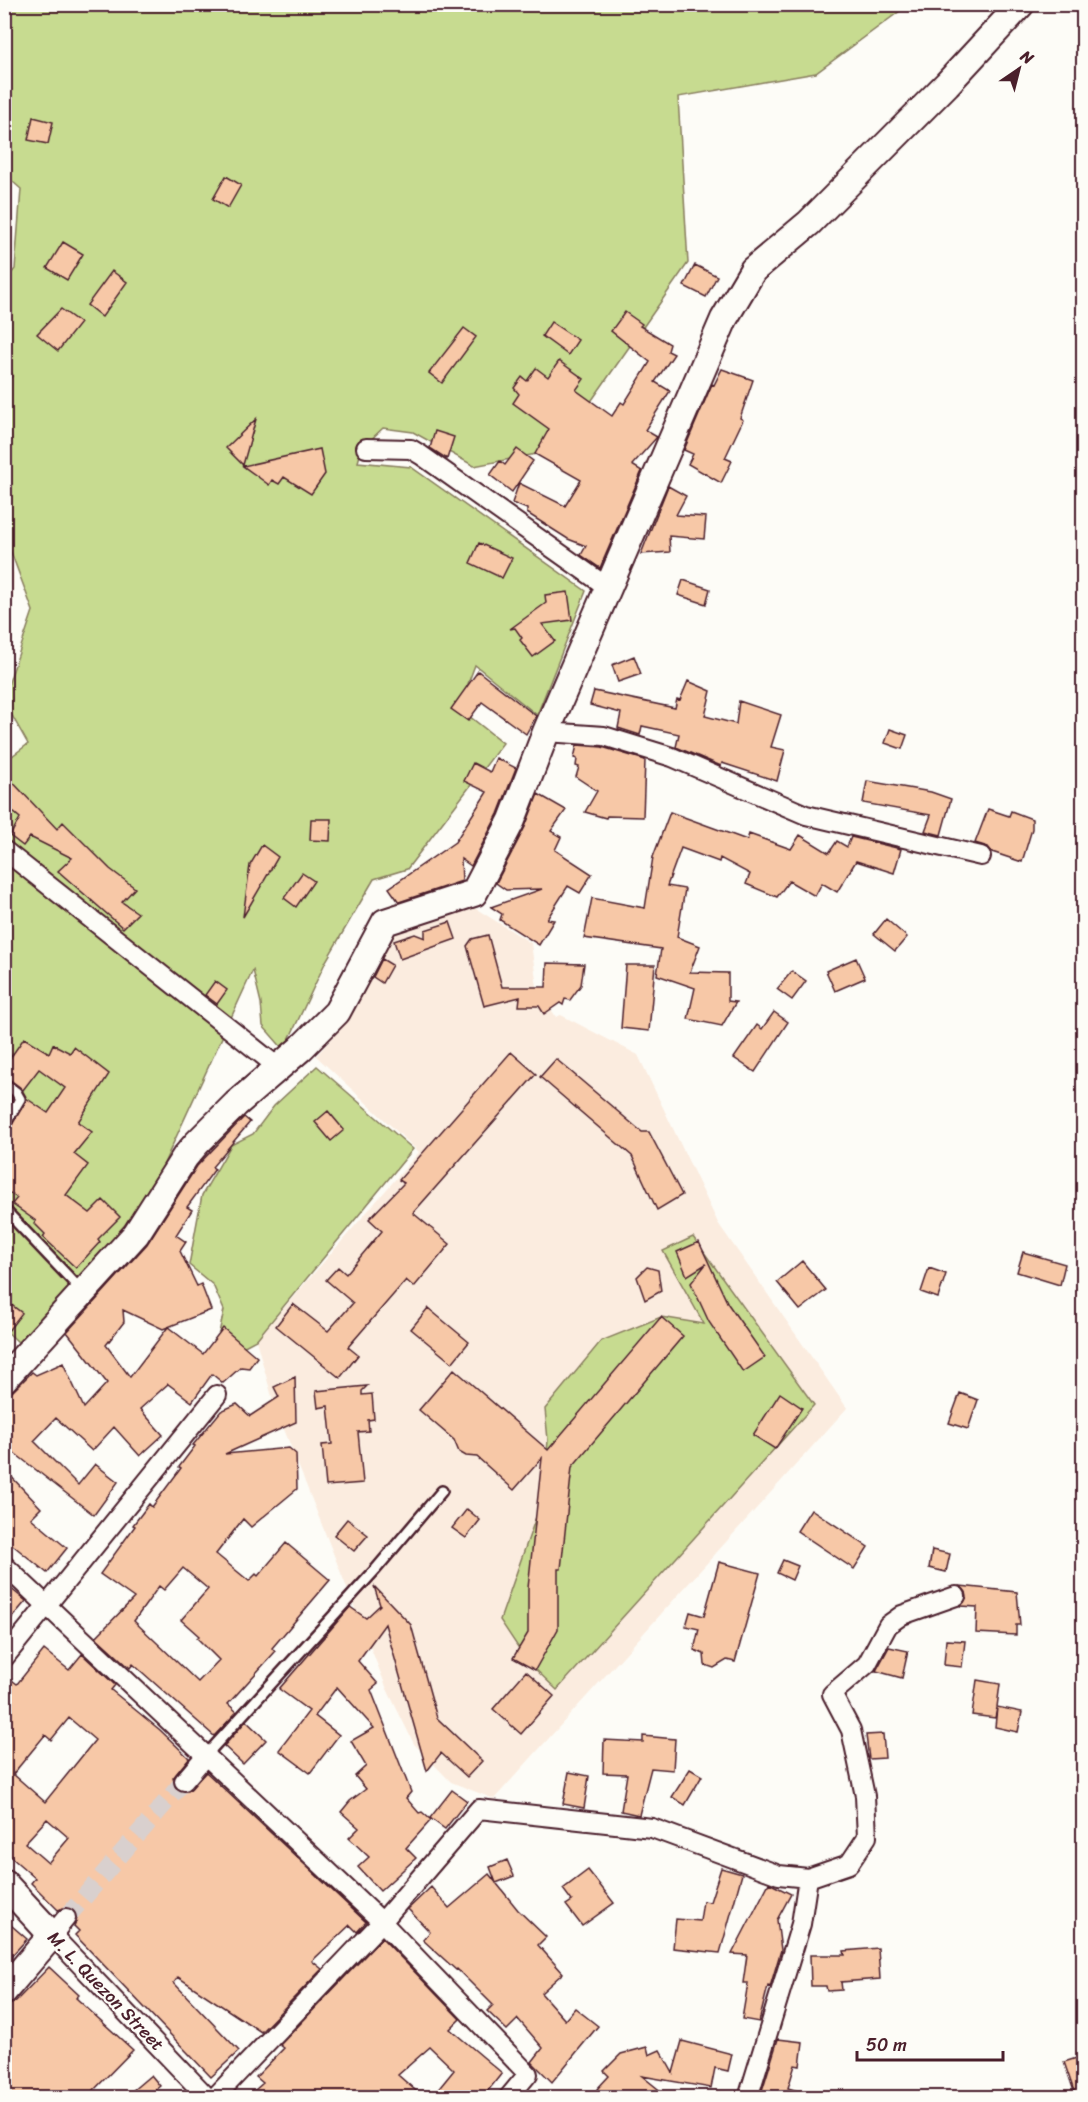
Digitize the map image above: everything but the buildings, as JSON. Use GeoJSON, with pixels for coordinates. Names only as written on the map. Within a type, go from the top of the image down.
{"type":"FeatureCollection","features":[{"type":"Feature","properties":{"kind":"street"},"geometry":{"type":"LineString","coordinates":[[4,1379],[136,1234],[185,1157],[236,1104],[279,1068],[337,1012],[385,922],[474,893],[512,820],[546,732],[610,589],[724,319],[753,270],[809,223],[947,84],[1021,4]]}},
{"type":"Feature","properties":{"kind":"street"},"geometry":{"type":"LineString","coordinates":[[366,448],[411,449],[610,589]]}},
{"type":"Feature","properties":{"kind":"street"},"geometry":{"type":"LineString","coordinates":[[546,732],[604,736],[672,757],[806,815],[981,856]]}},
{"type":"Feature","properties":{"kind":"street"},"geometry":{"type":"LineString","coordinates":[[4,850],[279,1068]]}},
{"type":"Feature","properties":{"kind":"street"},"geometry":{"type":"LineString","coordinates":[[4,1658],[217,1395]]}},
{"type":"Feature","properties":{"kind":"street"},"geometry":{"type":"LineString","coordinates":[[4,1565],[207,1754],[382,1922],[528,2074],[508,2097]]}},
{"type":"Feature","properties":{"kind":"street"},"geometry":{"type":"LineString","coordinates":[[214,2097],[382,1922],[479,1809],[652,1828],[779,1875],[808,1878],[849,1864],[867,1837],[865,1796],[851,1730],[832,1694],[867,1664],[888,1626],[902,1615],[956,1596]]}},
{"type":"Feature","properties":{"kind":"street"},"geometry":{"type":"LineString","coordinates":[[184,1781],[207,1754]]}},
{"type":"Feature","properties":{"kind":"street"},"geometry":{"type":"LineString","coordinates":[[748,2097],[801,1924],[808,1878]]}},
{"type":"Feature","properties":{"kind":"street","name":"M. L. Quezon Street"},"geometry":{"type":"LineString","coordinates":[[4,1883],[59,1926],[208,2097]]}},
{"type":"Feature","properties":{"kind":"street"},"geometry":{"type":"LineString","coordinates":[[4,1991],[59,1926]]}},
{"type":"Feature","properties":{"kind":"lane"},"geometry":{"type":"LineString","coordinates":[[4,1083],[16,1092],[20,1099],[4,1126]]}},
{"type":"Feature","properties":{"kind":"lane"},"geometry":{"type":"LineString","coordinates":[[4,1209],[84,1292]]}},
{"type":"Feature","properties":{"kind":"lane"},"geometry":{"type":"LineString","coordinates":[[207,1754],[376,1569],[442,1491]]}},
{"type":"Feature","properties":{"kind":"shaded area"},"geometry":{"type":"Polygon","coordinates":[[[5,550],[14,574],[13,602],[5,622],[5,550]]]}},
{"type":"Feature","properties":{"kind":"shaded area"},"geometry":{"type":"Polygon","coordinates":[[[470,905],[531,943],[537,987],[556,1017],[561,1015],[638,1055],[718,1223],[847,1408],[494,1799],[451,1782],[414,1744],[387,1689],[274,1404],[256,1340],[419,1152],[316,1056],[345,1024],[390,930],[470,905]]]}},
{"type":"Feature","properties":{"kind":"green space"},"geometry":{"type":"Polygon","coordinates":[[[5,5],[908,5],[816,73],[678,97],[688,263],[557,450],[474,466],[413,432],[383,428],[362,448],[358,462],[411,467],[586,591],[537,715],[475,665],[459,708],[503,743],[407,869],[374,879],[326,961],[284,1050],[263,1026],[261,1003],[253,970],[148,1198],[120,1236],[18,1342],[4,1329],[4,762],[28,744],[5,703],[4,697],[33,611],[5,536],[5,386],[13,375],[5,365],[4,282],[15,269],[21,189],[5,175],[5,5]]]}},
{"type":"Feature","properties":{"kind":"green space"},"geometry":{"type":"Polygon","coordinates":[[[317,1066],[413,1149],[256,1340],[237,1350],[219,1333],[224,1310],[213,1285],[189,1265],[202,1195],[231,1145],[253,1134],[274,1106],[317,1066]]]}},
{"type":"Feature","properties":{"kind":"green space"},"geometry":{"type":"Polygon","coordinates":[[[693,1237],[814,1405],[557,1690],[528,1662],[500,1620],[544,1494],[548,1440],[545,1409],[601,1341],[661,1317],[704,1324],[663,1251],[693,1237]]]}},
{"type":"Feature","properties":{"kind":"tunnel"},"geometry":{"type":"LineString","coordinates":[[66,1918],[184,1781]]}}]}
